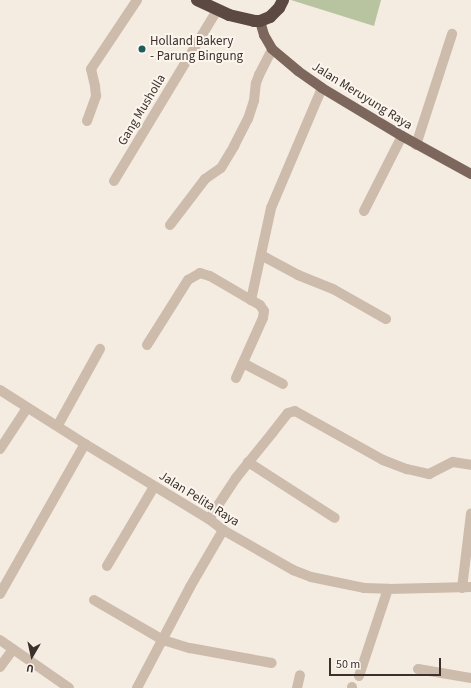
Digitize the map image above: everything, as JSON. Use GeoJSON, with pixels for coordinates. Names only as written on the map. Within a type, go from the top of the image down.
{"type":"FeatureCollection","features":[{"type":"Feature","properties":{"kind":"highway"},"geometry":{"type":"LineString","coordinates":[[197,0],[242,20],[260,21],[274,13],[283,0]]}},
{"type":"Feature","properties":{"kind":"main road","name":"Jalan Meruyung Raya"},"geometry":{"type":"LineString","coordinates":[[260,21],[264,35],[272,49],[283,60],[322,88],[416,145],[471,174]]}},
{"type":"Feature","properties":{"kind":"street"},"geometry":{"type":"LineString","coordinates":[[86,121],[96,96],[91,69],[137,0]]}},
{"type":"Feature","properties":{"kind":"street","name":"Gang Musholla"},"geometry":{"type":"LineString","coordinates":[[114,181],[217,10]]}},
{"type":"Feature","properties":{"kind":"street"},"geometry":{"type":"LineString","coordinates":[[416,145],[452,34]]}},
{"type":"Feature","properties":{"kind":"street"},"geometry":{"type":"LineString","coordinates":[[170,225],[205,179],[221,168],[234,146],[248,119],[254,100],[256,83],[272,49]]}},
{"type":"Feature","properties":{"kind":"street"},"geometry":{"type":"LineString","coordinates":[[251,300],[271,208],[322,88]]}},
{"type":"Feature","properties":{"kind":"street"},"geometry":{"type":"LineString","coordinates":[[364,211],[402,136]]}},
{"type":"Feature","properties":{"kind":"street"},"geometry":{"type":"LineString","coordinates":[[261,255],[298,275],[333,289],[386,319]]}},
{"type":"Feature","properties":{"kind":"street"},"geometry":{"type":"LineString","coordinates":[[148,345],[188,280],[200,273],[210,276],[260,305],[264,311],[264,318],[236,378]]}},
{"type":"Feature","properties":{"kind":"street"},"geometry":{"type":"LineString","coordinates":[[58,425],[100,349]]}},
{"type":"Feature","properties":{"kind":"street"},"geometry":{"type":"LineString","coordinates":[[243,363],[283,384]]}},
{"type":"Feature","properties":{"kind":"street","name":"Jalan Pelita Raya"},"geometry":{"type":"LineString","coordinates":[[0,390],[27,408],[58,425],[85,444],[154,487],[209,519],[223,530],[293,570],[311,577],[364,588],[388,589],[467,587]]}},
{"type":"Feature","properties":{"kind":"street"},"geometry":{"type":"LineString","coordinates":[[0,449],[27,408]]}},
{"type":"Feature","properties":{"kind":"street"},"geometry":{"type":"LineString","coordinates":[[209,519],[248,462],[288,413],[295,411],[383,460],[407,469],[429,474],[453,462],[471,465]]}},
{"type":"Feature","properties":{"kind":"street"},"geometry":{"type":"LineString","coordinates":[[0,594],[85,444]]}},
{"type":"Feature","properties":{"kind":"street"},"geometry":{"type":"LineString","coordinates":[[248,462],[336,518]]}},
{"type":"Feature","properties":{"kind":"street"},"geometry":{"type":"LineString","coordinates":[[107,566],[154,487]]}},
{"type":"Feature","properties":{"kind":"street"},"geometry":{"type":"LineString","coordinates":[[467,587],[471,514]]}},
{"type":"Feature","properties":{"kind":"street"},"geometry":{"type":"LineString","coordinates":[[137,688],[223,530]]}},
{"type":"Feature","properties":{"kind":"street"},"geometry":{"type":"LineString","coordinates":[[359,676],[388,589]]}},
{"type":"Feature","properties":{"kind":"street"},"geometry":{"type":"LineString","coordinates":[[94,600],[163,640],[190,648],[272,663]]}},
{"type":"Feature","properties":{"kind":"street"},"geometry":{"type":"LineString","coordinates":[[0,640],[69,688]]}},
{"type":"Feature","properties":{"kind":"street"},"geometry":{"type":"LineString","coordinates":[[0,667],[13,649]]}},
{"type":"Feature","properties":{"kind":"street"},"geometry":{"type":"LineString","coordinates":[[418,669],[471,678]]}},
{"type":"Feature","properties":{"kind":"street"},"geometry":{"type":"LineString","coordinates":[[297,688],[300,675]]}},
{"type":"Feature","properties":{"kind":"green space"},"geometry":{"type":"Polygon","coordinates":[[[291,0],[381,0],[374,26],[291,0]]]}},
{"type":"Feature","properties":{"kind":"place","name":"Holland Bakery - Parung Bingung"},"geometry":{"type":"Point","coordinates":[142,49]}}]}
